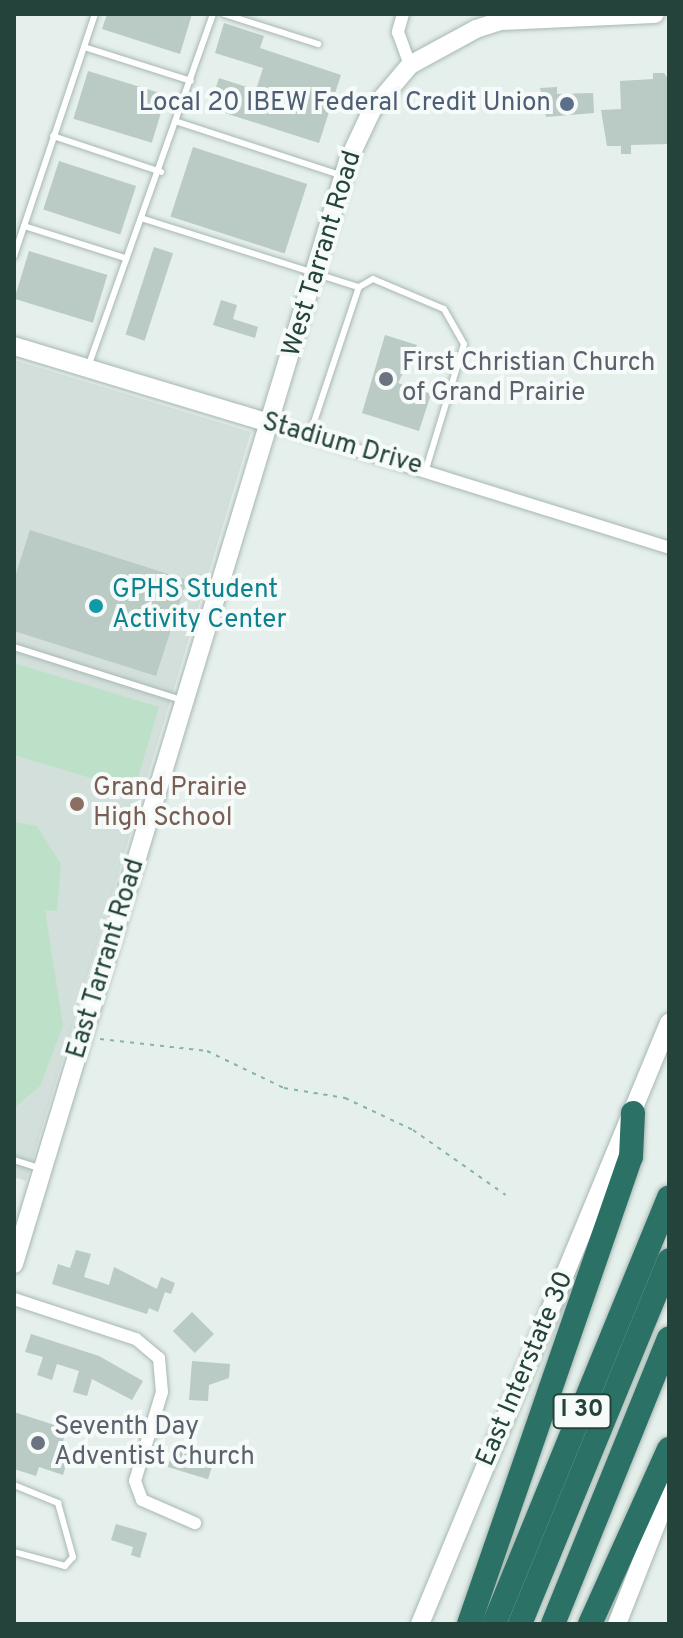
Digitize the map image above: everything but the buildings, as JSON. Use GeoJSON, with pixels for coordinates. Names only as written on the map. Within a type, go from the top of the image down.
{"type":"FeatureCollection","features":[{"type":"Feature","properties":{"kind":"highway"},"geometry":{"type":"LineString","coordinates":[[469,1624],[631,1157],[633,1113]]}},
{"type":"Feature","properties":{"kind":"highway","name":"I 30"},"geometry":{"type":"LineString","coordinates":[[494,1624],[669,1198]]}},
{"type":"Feature","properties":{"kind":"highway"},"geometry":{"type":"LineString","coordinates":[[520,1624],[669,1260]]}},
{"type":"Feature","properties":{"kind":"highway","name":"I 30"},"geometry":{"type":"LineString","coordinates":[[553,1624],[669,1339]]}},
{"type":"Feature","properties":{"kind":"highway"},"geometry":{"type":"LineString","coordinates":[[590,1624],[669,1449]]}},
{"type":"Feature","properties":{"kind":"street"},"geometry":{"type":"LineString","coordinates":[[403,14],[398,32],[410,65]]}},
{"type":"Feature","properties":{"kind":"street","name":"West Tarrant Road"},"geometry":{"type":"LineString","coordinates":[[272,424],[344,176],[372,110],[410,65],[500,21],[655,14]]}},
{"type":"Feature","properties":{"kind":"street","name":"Stadium Drive"},"geometry":{"type":"LineString","coordinates":[[14,346],[426,469],[669,548]]}},
{"type":"Feature","properties":{"kind":"street","name":"East Tarrant Road"},"geometry":{"type":"LineString","coordinates":[[14,1264],[272,424]]}},
{"type":"Feature","properties":{"kind":"street","name":"East Interstate 30"},"geometry":{"type":"LineString","coordinates":[[420,1624],[669,1023]]}},
{"type":"Feature","properties":{"kind":"street"},"geometry":{"type":"LineString","coordinates":[[14,1299],[136,1339],[159,1358],[162,1392],[135,1481],[142,1500],[195,1523]]}},
{"type":"Feature","properties":{"kind":"street"},"geometry":{"type":"LineString","coordinates":[[617,1624],[669,1492]]}},
{"type":"Feature","properties":{"kind":"lane"},"geometry":{"type":"LineString","coordinates":[[14,256],[95,14]]}},
{"type":"Feature","properties":{"kind":"lane"},"geometry":{"type":"LineString","coordinates":[[88,368],[122,257],[144,219],[213,14]]}},
{"type":"Feature","properties":{"kind":"lane"},"geometry":{"type":"LineString","coordinates":[[224,14],[318,44]]}},
{"type":"Feature","properties":{"kind":"lane"},"geometry":{"type":"LineString","coordinates":[[84,47],[191,81]]}},
{"type":"Feature","properties":{"kind":"lane"},"geometry":{"type":"LineString","coordinates":[[178,122],[344,176]]}},
{"type":"Feature","properties":{"kind":"lane"},"geometry":{"type":"LineString","coordinates":[[53,136],[161,172]]}},
{"type":"Feature","properties":{"kind":"lane"},"geometry":{"type":"LineString","coordinates":[[144,219],[359,287]]}},
{"type":"Feature","properties":{"kind":"lane"},"geometry":{"type":"LineString","coordinates":[[24,226],[122,257]]}},
{"type":"Feature","properties":{"kind":"lane"},"geometry":{"type":"LineString","coordinates":[[309,436],[359,287],[373,279],[430,300],[444,309],[464,344],[426,469]]}},
{"type":"Feature","properties":{"kind":"lane"},"geometry":{"type":"LineString","coordinates":[[14,647],[187,701]]}},
{"type":"Feature","properties":{"kind":"lane"},"geometry":{"type":"LineString","coordinates":[[14,1160],[43,1169]]}},
{"type":"Feature","properties":{"kind":"lane"},"geometry":{"type":"LineString","coordinates":[[14,1485],[58,1503],[73,1557],[65,1566],[14,1552]]}},
{"type":"Feature","properties":{"kind":"path"},"geometry":{"type":"LineString","coordinates":[[82,1038],[207,1051],[284,1088],[345,1098],[413,1130],[506,1195]]}},
{"type":"Feature","properties":{"kind":"shaded area","name":"Grand Prairie High School"},"geometry":{"type":"Polygon","coordinates":[[[14,360],[251,432],[26,1181],[14,1177],[14,360]]]}},
{"type":"Feature","properties":{"kind":"green space"},"geometry":{"type":"Polygon","coordinates":[[[14,663],[159,707],[134,791],[14,755],[14,663]]]}},
{"type":"Feature","properties":{"kind":"green space"},"geometry":{"type":"Polygon","coordinates":[[[14,822],[37,826],[61,864],[57,911],[45,910],[63,1026],[40,1086],[14,1108],[14,822]]]}},
{"type":"Feature","properties":{"kind":"place","name":"Local 20 IBEW Federal Credit Union"},"geometry":{"type":"Point","coordinates":[567,104]}},
{"type":"Feature","properties":{"kind":"place","name":"First Christian Church of Grand Prairie"},"geometry":{"type":"Point","coordinates":[386,379]}},
{"type":"Feature","properties":{"kind":"place","name":"GPHS Student Activity Center"},"geometry":{"type":"Point","coordinates":[96,606]}},
{"type":"Feature","properties":{"kind":"place","name":"Grand Prairie High School"},"geometry":{"type":"Point","coordinates":[77,804]}},
{"type":"Feature","properties":{"kind":"place","name":"Seventh Day Adventist Church"},"geometry":{"type":"Point","coordinates":[38,1443]}}]}
